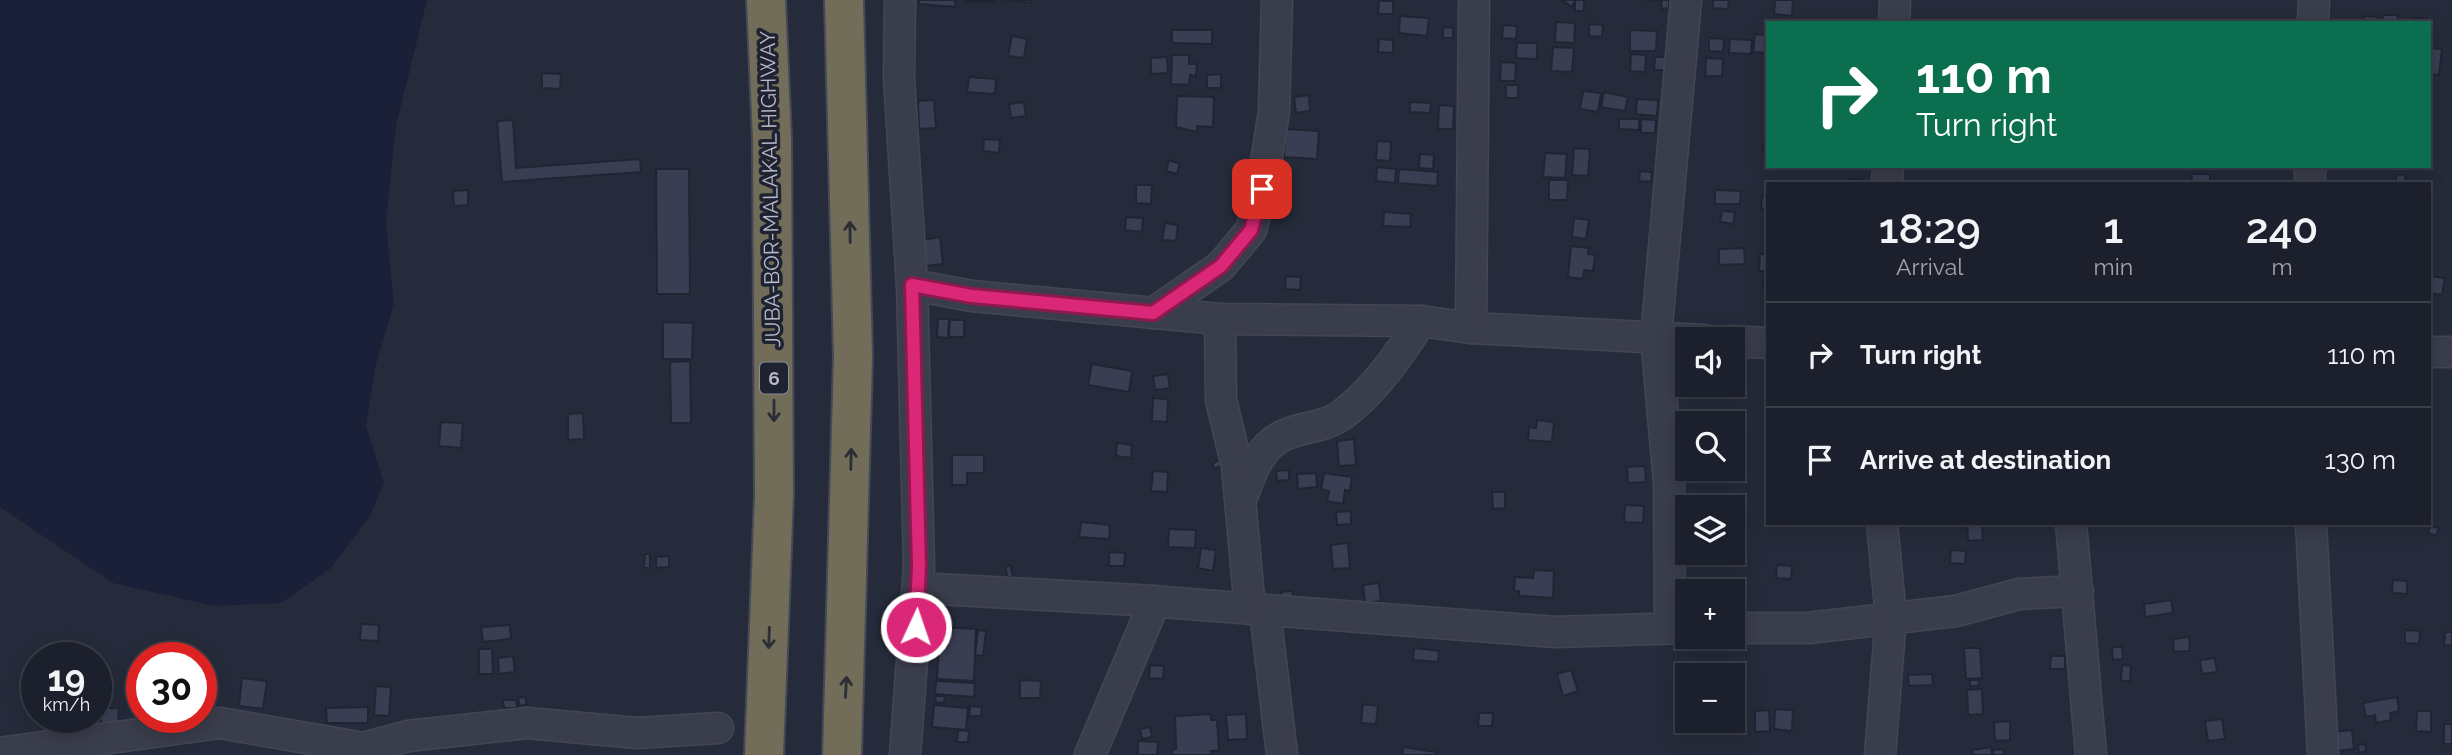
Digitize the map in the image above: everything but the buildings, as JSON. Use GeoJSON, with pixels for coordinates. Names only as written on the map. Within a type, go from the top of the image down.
{"type":"FeatureCollection","features":[{"type":"Feature","properties":{"kind":"highway","name":"JUBA-BOR-MALAKAL HIGHWAY"},"geometry":{"type":"LineString","coordinates":[[764,755],[774,495],[772,139],[766,0]]}},
{"type":"Feature","properties":{"kind":"highway"},"geometry":{"type":"LineString","coordinates":[[842,755],[853,357],[844,0]]}},
{"type":"Feature","properties":{"kind":"street"},"geometry":{"type":"LineString","coordinates":[[900,0],[899,90],[912,285],[918,588],[905,755]]}},
{"type":"Feature","properties":{"kind":"street"},"geometry":{"type":"LineString","coordinates":[[1153,313],[1221,266],[1251,230],[1262,189],[1275,111],[1277,0]]}},
{"type":"Feature","properties":{"kind":"street"},"geometry":{"type":"LineString","coordinates":[[1471,328],[1474,0]]}},
{"type":"Feature","properties":{"kind":"street"},"geometry":{"type":"LineString","coordinates":[[1675,579],[1670,482],[1656,337],[1686,0]]}},
{"type":"Feature","properties":{"kind":"street"},"geometry":{"type":"LineString","coordinates":[[1894,21],[1895,0]]}},
{"type":"Feature","properties":{"kind":"street"},"geometry":{"type":"LineString","coordinates":[[2313,21],[2314,0]]}},
{"type":"Feature","properties":{"kind":"street"},"geometry":{"type":"LineString","coordinates":[[912,285],[972,296],[1220,320],[1422,321],[1471,328],[1675,338]]}},
{"type":"Feature","properties":{"kind":"street"},"geometry":{"type":"LineString","coordinates":[[1220,320],[1221,400],[1237,466],[1238,507],[1282,755]]}},
{"type":"Feature","properties":{"kind":"street"},"geometry":{"type":"LineString","coordinates":[[1238,507],[1255,464],[1270,443],[1287,433],[1321,427],[1343,414],[1378,380],[1422,321]]}},
{"type":"Feature","properties":{"kind":"street"},"geometry":{"type":"LineString","coordinates":[[1745,342],[1766,343]]}},
{"type":"Feature","properties":{"kind":"street"},"geometry":{"type":"LineString","coordinates":[[2431,352],[2452,352]]}},
{"type":"Feature","properties":{"kind":"street"},"geometry":{"type":"LineString","coordinates":[[1880,755],[1891,617],[1882,525]]}},
{"type":"Feature","properties":{"kind":"street"},"geometry":{"type":"LineString","coordinates":[[2071,525],[2091,755]]}},
{"type":"Feature","properties":{"kind":"street"},"geometry":{"type":"LineString","coordinates":[[2311,525],[2323,755]]}},
{"type":"Feature","properties":{"kind":"street"},"geometry":{"type":"LineString","coordinates":[[918,588],[1155,601],[1555,632],[1675,628]]}},
{"type":"Feature","properties":{"kind":"street"},"geometry":{"type":"LineString","coordinates":[[1745,628],[1808,628],[1956,611],[2019,594],[2078,591]]}},
{"type":"Feature","properties":{"kind":"street"},"geometry":{"type":"LineString","coordinates":[[1090,755],[1155,601]]}},
{"type":"Feature","properties":{"kind":"street"},"geometry":{"type":"LineString","coordinates":[[0,753],[59,750],[220,723],[350,747],[375,749],[408,736],[527,723],[637,733],[718,728]]}},
{"type":"Feature","properties":{"kind":"water"},"geometry":{"type":"Polygon","coordinates":[[[0,0],[427,0],[396,125],[386,222],[394,304],[376,364],[366,426],[384,483],[369,518],[331,568],[281,603],[214,606],[113,583],[0,507],[0,0]]]}},
{"type":"Feature","properties":{"kind":"route"},"geometry":{"type":"LineString","coordinates":[[916,627],[919,566],[912,285],[972,296],[1153,313],[1221,266],[1251,230],[1262,189]]}}]}
